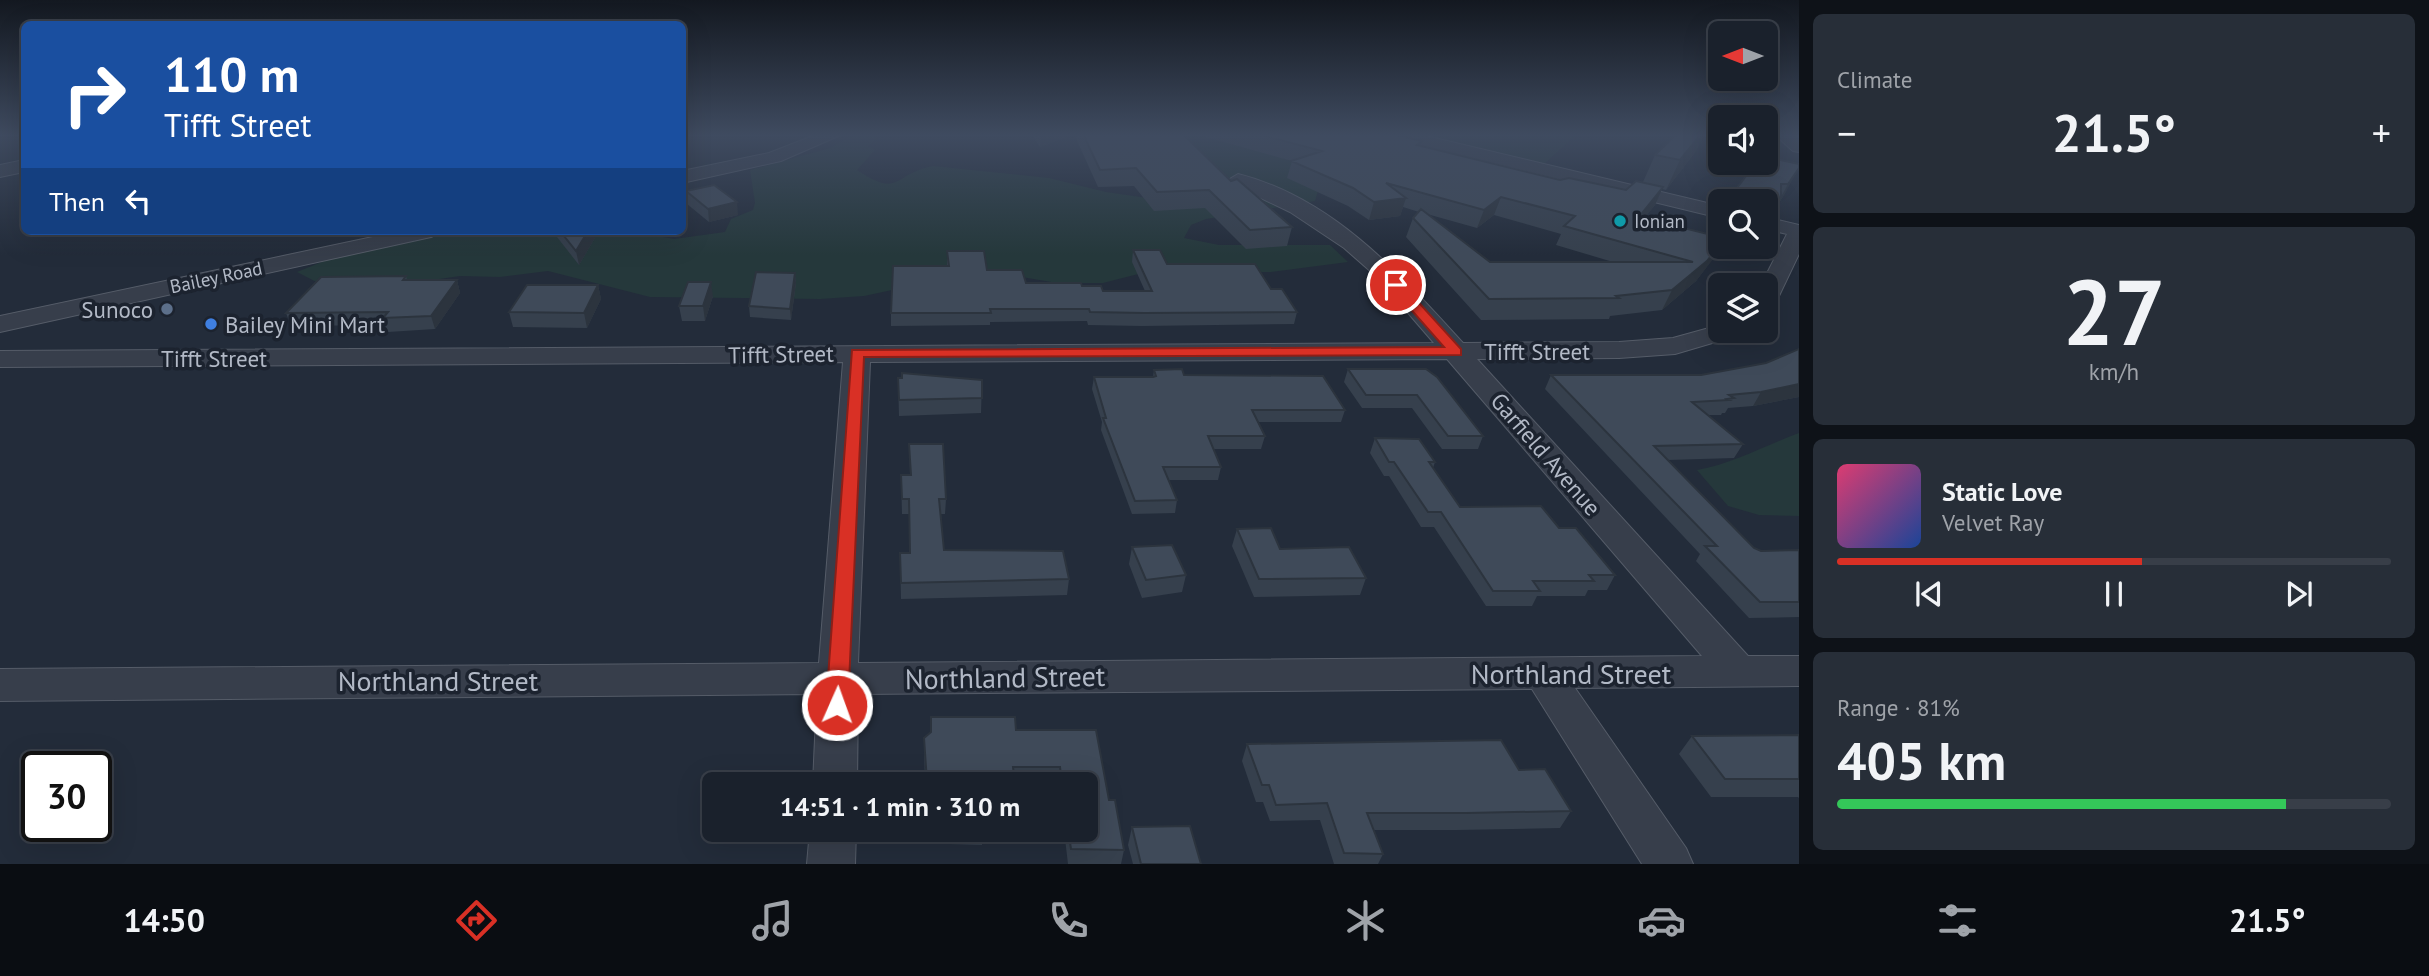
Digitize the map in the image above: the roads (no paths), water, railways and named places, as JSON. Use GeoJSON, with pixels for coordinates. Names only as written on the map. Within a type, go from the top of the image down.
{"type":"FeatureCollection","features":[{"type":"Feature","properties":{"kind":"street"},"geometry":{"type":"LineString","coordinates":[[1563,174],[1708,209]]}},
{"type":"Feature","properties":{"kind":"street","name":"Garfield Avenue"},"geometry":{"type":"LineString","coordinates":[[1238,180],[1321,220],[1354,244],[1387,275],[1740,673]]}},
{"type":"Feature","properties":{"kind":"street"},"geometry":{"type":"LineString","coordinates":[[1778,226],[1799,232],[1778,274]]}},
{"type":"Feature","properties":{"kind":"street","name":"Bailey Road"},"geometry":{"type":"LineString","coordinates":[[0,324],[412,235]]}},
{"type":"Feature","properties":{"kind":"street","name":"Tifft Street"},"geometry":{"type":"LineString","coordinates":[[0,359],[1456,352],[1657,348],[1708,337]]}},
{"type":"Feature","properties":{"kind":"street"},"geometry":{"type":"LineString","coordinates":[[835,772],[838,678],[857,353]]}},
{"type":"Feature","properties":{"kind":"street","name":"Northland Street"},"geometry":{"type":"LineString","coordinates":[[0,685],[1799,671]]}},
{"type":"Feature","properties":{"kind":"street"},"geometry":{"type":"LineString","coordinates":[[1542,672],[1669,864]]}},
{"type":"Feature","properties":{"kind":"street"},"geometry":{"type":"LineString","coordinates":[[831,864],[832,842]]}},
{"type":"Feature","properties":{"kind":"place","name":"Ionian"},"geometry":{"type":"Point","coordinates":[1620,221]}},
{"type":"Feature","properties":{"kind":"place","name":"Sunoco"},"geometry":{"type":"Point","coordinates":[167,309]}},
{"type":"Feature","properties":{"kind":"place","name":"Bailey Mini Mart"},"geometry":{"type":"Point","coordinates":[211,324]}}]}
